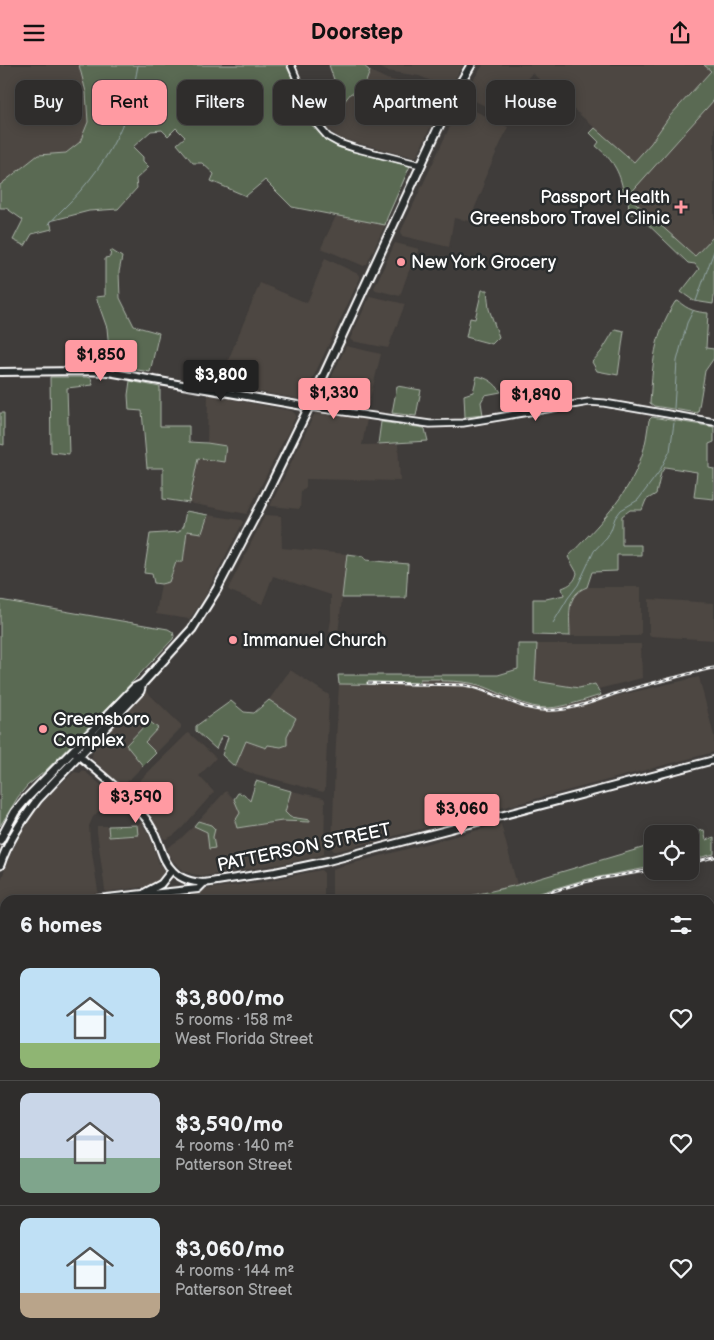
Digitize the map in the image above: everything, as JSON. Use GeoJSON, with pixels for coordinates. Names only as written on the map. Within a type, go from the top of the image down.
{"type":"FeatureCollection","features":[{"type":"Feature","properties":{"kind":"main road"},"geometry":{"type":"LineString","coordinates":[[0,865],[12,837],[28,811],[76,753],[134,688],[142,684],[192,629],[207,607],[260,507],[309,407],[453,96],[471,65]]}},
{"type":"Feature","properties":{"kind":"main road"},"geometry":{"type":"LineString","coordinates":[[0,372],[108,372],[309,407]]}},
{"type":"Feature","properties":{"kind":"main road"},"geometry":{"type":"LineString","coordinates":[[0,840],[15,812],[25,800],[76,753]]}},
{"type":"Feature","properties":{"kind":"main road"},"geometry":{"type":"LineString","coordinates":[[76,753],[143,815],[153,829],[165,859],[172,870],[158,887],[143,893],[128,895]]}},
{"type":"Feature","properties":{"kind":"main road","name":"PATTERSON STREET"},"geometry":{"type":"LineString","coordinates":[[172,870],[186,880],[195,883],[275,872],[328,861],[714,760]]}},
{"type":"Feature","properties":{"kind":"main road"},"geometry":{"type":"LineString","coordinates":[[143,893],[151,894],[198,889],[204,883]]}},
{"type":"Feature","properties":{"kind":"street"},"geometry":{"type":"LineString","coordinates":[[291,65],[314,119],[328,137],[348,146],[422,165]]}},
{"type":"Feature","properties":{"kind":"street"},"geometry":{"type":"LineString","coordinates":[[309,407],[430,424],[463,423],[589,402],[714,422]]}},
{"type":"Feature","properties":{"kind":"shaded area"},"geometry":{"type":"Polygon","coordinates":[[[0,65],[79,65],[86,92],[88,122],[80,142],[66,153],[38,155],[0,185],[0,65]]]}},
{"type":"Feature","properties":{"kind":"shaded area"},"geometry":{"type":"Polygon","coordinates":[[[375,65],[463,65],[454,80],[429,80],[419,76],[387,71],[375,65]]]}},
{"type":"Feature","properties":{"kind":"shaded area"},"geometry":{"type":"Polygon","coordinates":[[[483,65],[704,65],[711,71],[669,117],[651,143],[634,162],[575,111],[575,80],[540,80],[532,73],[526,80],[486,80],[485,106],[476,102],[476,80],[473,80],[483,65]]]}},
{"type":"Feature","properties":{"kind":"shaded area"},"geometry":{"type":"Polygon","coordinates":[[[370,71],[392,80],[366,80],[370,71]]]}},
{"type":"Feature","properties":{"kind":"shaded area"},"geometry":{"type":"Polygon","coordinates":[[[355,91],[355,125],[431,125],[417,156],[414,157],[341,139],[326,128],[328,125],[345,125],[345,101],[355,91]]]}},
{"type":"Feature","properties":{"kind":"shaded area"},"geometry":{"type":"Polygon","coordinates":[[[714,100],[714,236],[695,256],[628,196],[714,100]]]}},
{"type":"Feature","properties":{"kind":"shaded area"},"geometry":{"type":"Polygon","coordinates":[[[476,111],[486,116],[486,125],[504,125],[508,127],[483,182],[484,186],[469,221],[454,218],[449,247],[402,236],[401,231],[451,125],[476,125],[476,111]]]}},
{"type":"Feature","properties":{"kind":"shaded area"},"geometry":{"type":"Polygon","coordinates":[[[336,216],[385,225],[367,264],[364,266],[321,248],[336,216]]]}},
{"type":"Feature","properties":{"kind":"shaded area"},"geometry":{"type":"Polygon","coordinates":[[[395,243],[419,249],[400,296],[374,288],[395,243]]]}},
{"type":"Feature","properties":{"kind":"shaded area"},"geometry":{"type":"Polygon","coordinates":[[[325,258],[358,274],[360,278],[304,397],[300,399],[218,385],[260,283],[307,303],[325,258]]]}},
{"type":"Feature","properties":{"kind":"shaded area"},"geometry":{"type":"Polygon","coordinates":[[[370,296],[405,304],[388,348],[350,339],[370,296]]]}},
{"type":"Feature","properties":{"kind":"shaded area"},"geometry":{"type":"Polygon","coordinates":[[[346,346],[381,354],[367,410],[324,403],[322,400],[346,346]]]}},
{"type":"Feature","properties":{"kind":"shaded area"},"geometry":{"type":"Polygon","coordinates":[[[208,395],[292,411],[296,416],[247,514],[189,503],[198,457],[224,462],[226,446],[207,443],[208,395]]]}},
{"type":"Feature","properties":{"kind":"shaded area"},"geometry":{"type":"Polygon","coordinates":[[[317,412],[367,419],[362,445],[398,444],[400,481],[306,479],[306,487],[301,491],[300,509],[271,506],[317,412]]]}},
{"type":"Feature","properties":{"kind":"shaded area"},"geometry":{"type":"Polygon","coordinates":[[[208,515],[241,520],[243,522],[204,598],[191,617],[189,619],[156,614],[161,584],[169,582],[176,561],[183,562],[187,531],[202,533],[208,515]]]}},
{"type":"Feature","properties":{"kind":"shaded area"},"geometry":{"type":"Polygon","coordinates":[[[265,515],[281,516],[282,548],[347,554],[338,634],[329,631],[331,595],[273,576],[262,604],[228,589],[265,515]]]}},
{"type":"Feature","properties":{"kind":"shaded area"},"geometry":{"type":"Polygon","coordinates":[[[587,587],[641,587],[641,634],[638,636],[570,636],[570,603],[574,595],[587,587]]]}},
{"type":"Feature","properties":{"kind":"shaded area"},"geometry":{"type":"Polygon","coordinates":[[[649,599],[714,603],[714,640],[651,636],[649,634],[649,599]]]}},
{"type":"Feature","properties":{"kind":"shaded area"},"geometry":{"type":"Polygon","coordinates":[[[537,644],[641,644],[642,678],[598,689],[595,684],[579,688],[535,681],[537,644]]]}},
{"type":"Feature","properties":{"kind":"shaded area"},"geometry":{"type":"Polygon","coordinates":[[[290,670],[329,695],[325,790],[323,792],[235,767],[246,741],[266,748],[268,744],[281,747],[296,718],[269,700],[290,670]]]}},
{"type":"Feature","properties":{"kind":"shaded area"},"geometry":{"type":"Polygon","coordinates":[[[699,677],[714,736],[714,752],[337,851],[332,849],[339,684],[419,685],[420,679],[463,681],[477,684],[510,699],[535,707],[564,705],[601,695],[607,698],[699,677]]]}},
{"type":"Feature","properties":{"kind":"shaded area"},"geometry":{"type":"Polygon","coordinates":[[[145,692],[181,725],[181,728],[156,753],[145,741],[158,728],[149,721],[126,745],[143,766],[125,784],[120,784],[93,760],[93,750],[97,743],[145,692]]]}},
{"type":"Feature","properties":{"kind":"shaded area"},"geometry":{"type":"Polygon","coordinates":[[[189,733],[216,758],[199,776],[214,792],[182,828],[166,839],[163,838],[150,814],[131,795],[130,790],[189,733]]]}},
{"type":"Feature","properties":{"kind":"shaded area"},"geometry":{"type":"Polygon","coordinates":[[[83,770],[112,794],[111,798],[93,817],[89,826],[97,893],[88,895],[0,895],[0,883],[21,832],[51,793],[74,772],[80,773],[83,770]]]}},
{"type":"Feature","properties":{"kind":"shaded area"},"geometry":{"type":"Polygon","coordinates":[[[226,791],[234,799],[240,814],[235,821],[238,828],[282,821],[310,822],[310,820],[290,817],[285,812],[291,791],[324,798],[324,854],[281,864],[205,876],[184,871],[173,861],[167,849],[168,847],[194,826],[207,832],[209,849],[215,848],[210,825],[198,821],[226,791]]]}},
{"type":"Feature","properties":{"kind":"shaded area"},"geometry":{"type":"Polygon","coordinates":[[[141,822],[149,835],[159,863],[164,871],[163,875],[155,885],[106,892],[97,826],[108,826],[109,837],[138,835],[137,825],[141,822]]]}},
{"type":"Feature","properties":{"kind":"shaded area"},"geometry":{"type":"Polygon","coordinates":[[[501,824],[517,885],[474,895],[332,895],[332,871],[335,868],[501,824]]]}},
{"type":"Feature","properties":{"kind":"shaded area"},"geometry":{"type":"Polygon","coordinates":[[[321,870],[324,873],[324,895],[173,895],[175,893],[262,882],[321,870]]]}},
{"type":"Feature","properties":{"kind":"green space"},"geometry":{"type":"Polygon","coordinates":[[[79,65],[286,65],[293,80],[273,80],[273,125],[313,125],[320,134],[340,148],[410,166],[385,225],[292,207],[265,180],[246,196],[211,181],[214,174],[202,163],[193,163],[177,144],[185,137],[176,128],[168,136],[162,130],[151,131],[133,147],[143,157],[143,161],[149,167],[136,179],[137,188],[118,209],[89,211],[50,221],[52,229],[32,234],[25,246],[13,240],[23,220],[6,208],[0,208],[0,185],[38,155],[66,153],[80,142],[88,122],[86,92],[79,65]]]}},
{"type":"Feature","properties":{"kind":"green space"},"geometry":{"type":"Polygon","coordinates":[[[329,65],[363,65],[370,71],[367,80],[355,80],[355,94],[351,93],[345,101],[345,80],[334,80],[329,65]]]}},
{"type":"Feature","properties":{"kind":"green space"},"geometry":{"type":"Polygon","coordinates":[[[704,65],[714,65],[714,100],[628,196],[695,256],[714,236],[713,304],[694,301],[681,292],[699,269],[695,264],[688,263],[637,214],[629,214],[628,197],[624,197],[619,174],[608,157],[596,146],[599,142],[590,133],[595,128],[634,162],[651,143],[669,117],[711,71],[704,65]]]}},
{"type":"Feature","properties":{"kind":"green space"},"geometry":{"type":"Polygon","coordinates":[[[111,250],[122,257],[119,272],[120,298],[134,326],[159,333],[150,372],[125,368],[126,351],[109,349],[107,328],[96,297],[105,296],[105,258],[110,257],[111,250]]]}},
{"type":"Feature","properties":{"kind":"green space"},"geometry":{"type":"Polygon","coordinates":[[[482,290],[487,290],[489,309],[499,337],[492,344],[466,337],[470,318],[475,319],[482,290]]]}},
{"type":"Feature","properties":{"kind":"green space"},"geometry":{"type":"Polygon","coordinates":[[[678,301],[692,310],[708,313],[706,348],[714,349],[714,358],[705,371],[698,413],[654,406],[650,403],[653,363],[658,339],[668,315],[675,302],[678,301]]]}},
{"type":"Feature","properties":{"kind":"green space"},"geometry":{"type":"Polygon","coordinates":[[[615,329],[624,331],[618,375],[597,371],[592,362],[601,352],[615,329]]]}},
{"type":"Feature","properties":{"kind":"green space"},"geometry":{"type":"Polygon","coordinates":[[[477,376],[491,381],[501,392],[485,395],[481,402],[483,415],[465,417],[464,395],[473,392],[477,376]]]}},
{"type":"Feature","properties":{"kind":"green space"},"geometry":{"type":"Polygon","coordinates":[[[50,377],[87,377],[91,378],[93,385],[67,388],[69,454],[51,452],[50,377]]]}},
{"type":"Feature","properties":{"kind":"green space"},"geometry":{"type":"Polygon","coordinates":[[[130,381],[160,387],[160,426],[189,426],[189,442],[226,446],[224,462],[198,458],[189,503],[163,499],[163,468],[147,468],[142,411],[129,410],[128,395],[130,381]]]}},
{"type":"Feature","properties":{"kind":"green space"},"geometry":{"type":"Polygon","coordinates":[[[397,386],[421,390],[416,416],[392,413],[397,386]]]}},
{"type":"Feature","properties":{"kind":"green space"},"geometry":{"type":"Polygon","coordinates":[[[0,413],[4,413],[4,445],[0,444],[0,413]]]}},
{"type":"Feature","properties":{"kind":"green space"},"geometry":{"type":"Polygon","coordinates":[[[652,417],[714,427],[714,442],[709,444],[709,468],[714,469],[714,499],[694,497],[697,472],[665,467],[661,473],[656,494],[646,500],[642,510],[630,510],[622,516],[622,545],[641,545],[641,555],[617,555],[617,571],[592,572],[587,587],[575,595],[572,601],[570,607],[570,636],[533,635],[533,599],[546,599],[564,595],[562,588],[575,579],[577,573],[568,557],[611,510],[629,484],[642,455],[649,420],[652,417]]]}},
{"type":"Feature","properties":{"kind":"green space"},"geometry":{"type":"Polygon","coordinates":[[[381,422],[424,428],[428,441],[378,444],[381,422]]]}},
{"type":"Feature","properties":{"kind":"green space"},"geometry":{"type":"Polygon","coordinates":[[[186,511],[208,515],[202,533],[187,531],[183,562],[176,562],[169,582],[154,583],[152,574],[144,573],[150,534],[179,532],[183,526],[186,511]]]}},
{"type":"Feature","properties":{"kind":"green space"},"geometry":{"type":"Polygon","coordinates":[[[347,554],[363,556],[366,560],[408,564],[406,598],[342,598],[347,554]]]}},
{"type":"Feature","properties":{"kind":"green space","name":"Greensboro Complex"},"geometry":{"type":"Polygon","coordinates":[[[0,600],[168,629],[173,632],[174,636],[118,697],[44,772],[27,786],[0,826],[0,600]]]}},
{"type":"Feature","properties":{"kind":"green space"},"geometry":{"type":"Polygon","coordinates":[[[518,644],[537,644],[535,681],[579,688],[595,684],[601,695],[568,705],[540,708],[511,699],[478,685],[441,681],[441,679],[420,679],[419,685],[339,684],[338,675],[498,675],[518,669],[518,644]]]}},
{"type":"Feature","properties":{"kind":"green space"},"geometry":{"type":"Polygon","coordinates":[[[269,700],[296,718],[287,736],[287,745],[281,747],[268,745],[266,748],[246,741],[235,767],[222,755],[228,737],[222,735],[216,749],[196,731],[196,726],[231,701],[244,712],[254,713],[269,700]]]}},
{"type":"Feature","properties":{"kind":"green space"},"geometry":{"type":"Polygon","coordinates":[[[149,721],[158,728],[145,742],[156,753],[143,766],[126,745],[149,721]]]}},
{"type":"Feature","properties":{"kind":"green space"},"geometry":{"type":"Polygon","coordinates":[[[256,781],[291,791],[285,812],[290,817],[310,820],[310,822],[282,821],[237,828],[235,821],[240,813],[234,799],[238,793],[244,794],[250,801],[256,781]]]}},
{"type":"Feature","properties":{"kind":"green space"},"geometry":{"type":"Polygon","coordinates":[[[198,821],[211,825],[215,829],[213,837],[215,848],[209,849],[207,832],[194,826],[198,821]]]}},
{"type":"Feature","properties":{"kind":"green space"},"geometry":{"type":"Polygon","coordinates":[[[137,825],[138,835],[109,837],[108,826],[137,825]]]}},
{"type":"Feature","properties":{"kind":"green space"},"geometry":{"type":"Polygon","coordinates":[[[704,830],[706,840],[714,837],[714,854],[699,858],[699,831],[704,830]]]}},
{"type":"Feature","properties":{"kind":"green space"},"geometry":{"type":"Polygon","coordinates":[[[644,847],[644,869],[583,880],[533,895],[474,895],[517,885],[644,847]]]}},
{"type":"Feature","properties":{"kind":"waterway"},"geometry":{"type":"LineString","coordinates":[[49,224],[77,194],[105,159],[123,124],[133,91],[138,65]]}},
{"type":"Feature","properties":{"kind":"waterway"},"geometry":{"type":"LineString","coordinates":[[696,301],[714,251]]}},
{"type":"Feature","properties":{"kind":"waterway"},"geometry":{"type":"LineString","coordinates":[[674,408],[677,361],[687,323],[693,311]]}},
{"type":"Feature","properties":{"kind":"waterway"},"geometry":{"type":"LineString","coordinates":[[553,623],[578,585],[594,551],[607,537],[615,518],[621,510],[638,500],[659,472],[670,451],[674,423]]}},
{"type":"Feature","properties":{"kind":"railway"},"geometry":{"type":"LineString","coordinates":[[368,683],[464,685],[484,690],[513,703],[533,709],[552,710],[579,706],[614,694],[714,668]]}},
{"type":"Feature","properties":{"kind":"railway"},"geometry":{"type":"LineString","coordinates":[[699,861],[714,857]]}},
{"type":"Feature","properties":{"kind":"railway"},"geometry":{"type":"LineString","coordinates":[[540,895],[580,883],[644,871]]}},
{"type":"Feature","properties":{"kind":"place","name":"Passport Health Greensboro Travel Clinic"},"geometry":{"type":"Point","coordinates":[681,207]}},
{"type":"Feature","properties":{"kind":"place","name":"New York Grocery"},"geometry":{"type":"Point","coordinates":[401,262]}},
{"type":"Feature","properties":{"kind":"place","name":"Immanuel Church"},"geometry":{"type":"Point","coordinates":[233,640]}},
{"type":"Feature","properties":{"kind":"place","name":"Greensboro Complex"},"geometry":{"type":"Point","coordinates":[43,729]}}]}
